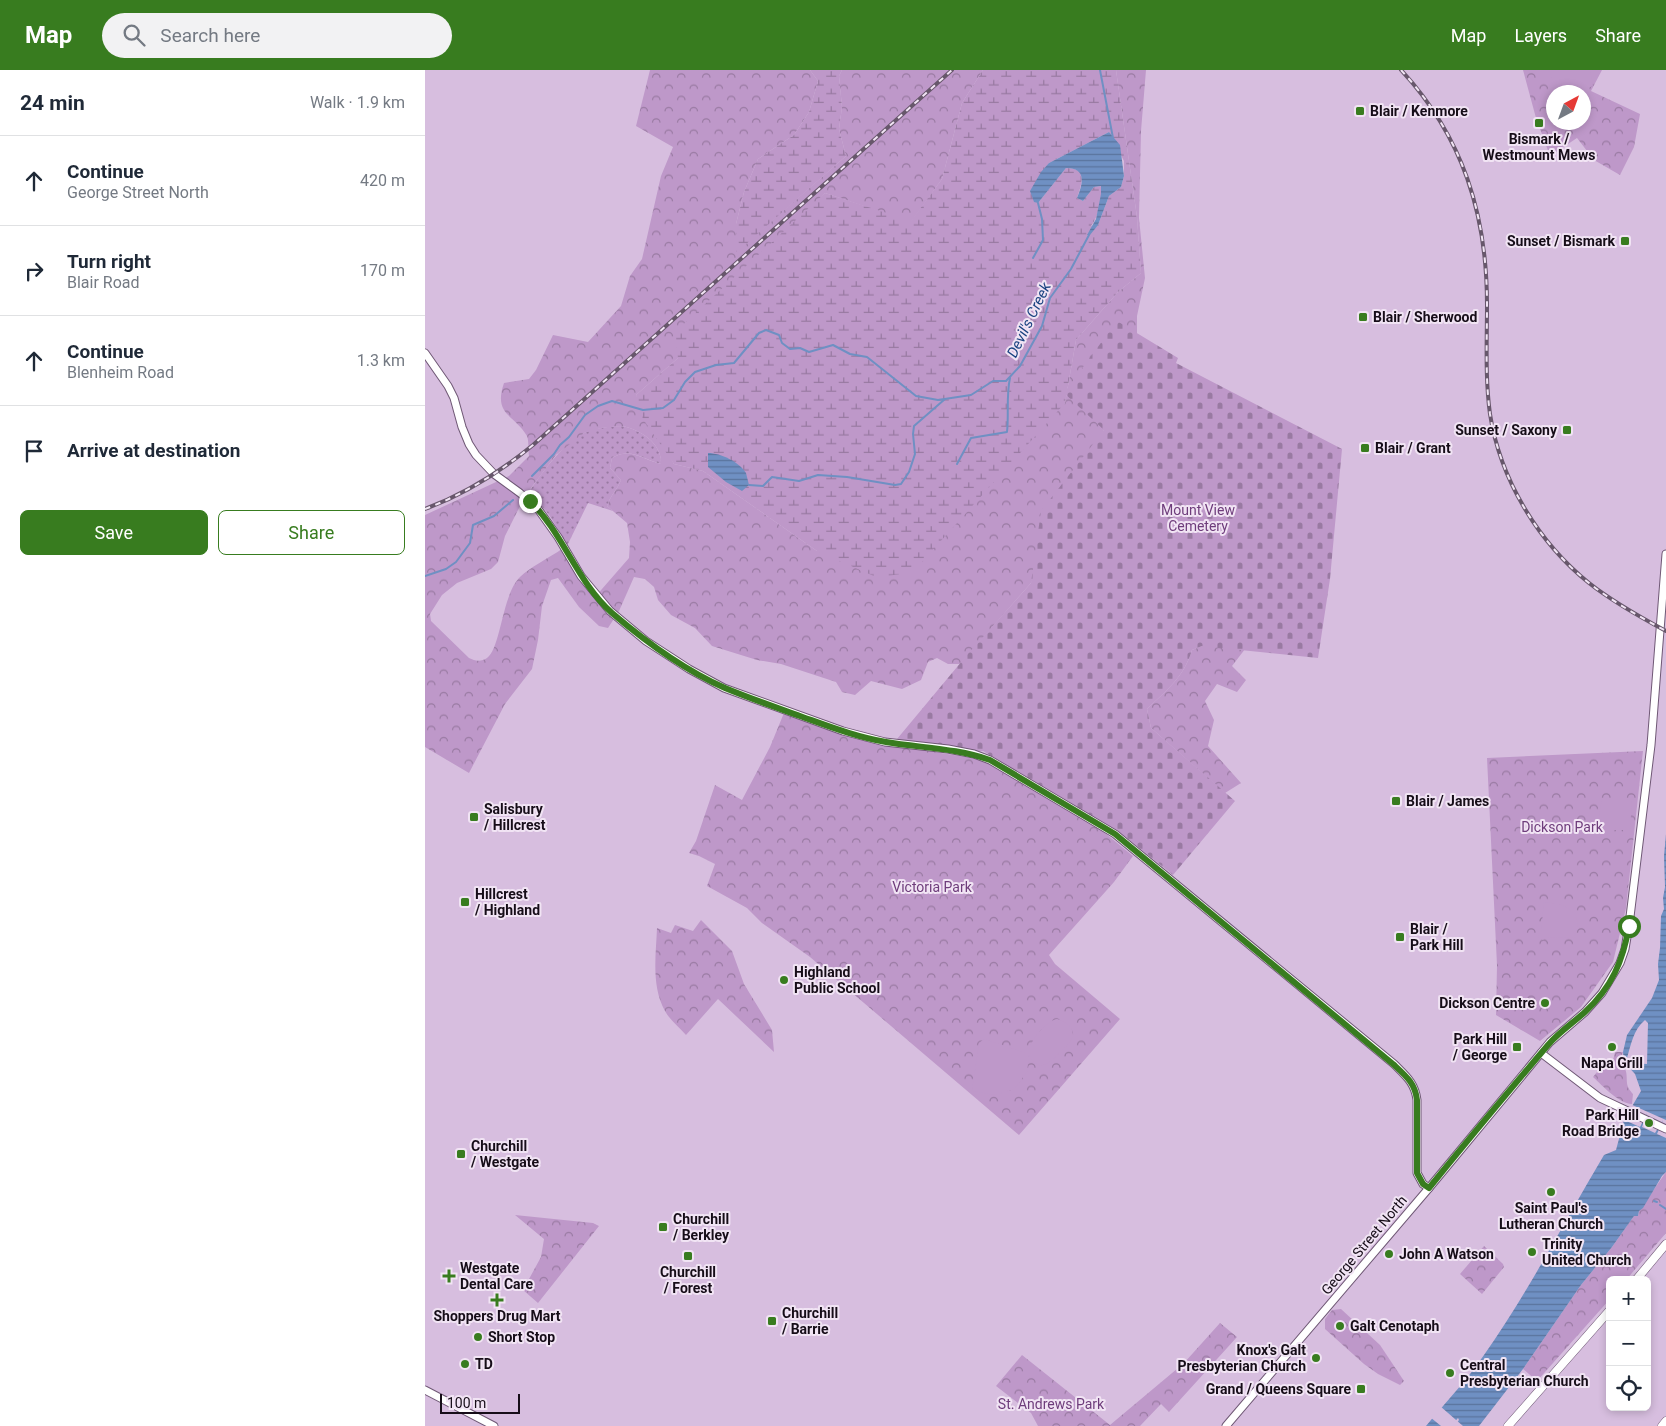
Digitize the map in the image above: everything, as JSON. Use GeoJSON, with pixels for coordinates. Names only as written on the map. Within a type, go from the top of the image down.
{"type":"FeatureCollection","features":[{"type":"Feature","properties":{"kind":"main road"},"geometry":{"type":"LineString","coordinates":[[425,353],[448,386],[456,404],[462,428],[476,455],[494,474],[538,509],[558,537],[581,576],[610,611],[646,641],[689,669],[724,688],[843,732],[885,742],[974,754],[1006,769],[1115,834],[1393,1064],[1411,1081],[1416,1091],[1417,1173],[1423,1184],[1429,1188]]}},
{"type":"Feature","properties":{"kind":"main road","name":"George Street North"},"geometry":{"type":"LineString","coordinates":[[1226,1426],[1429,1188],[1541,1053],[1557,1035],[1585,1012],[1603,993],[1620,963],[1625,949],[1629,926],[1651,745],[1666,554]]}},
{"type":"Feature","properties":{"kind":"main road"},"geometry":{"type":"LineString","coordinates":[[1541,1053],[1600,1098],[1666,1129]]}},
{"type":"Feature","properties":{"kind":"main road"},"geometry":{"type":"LineString","coordinates":[[1639,1276],[1666,1244]]}},
{"type":"Feature","properties":{"kind":"main road"},"geometry":{"type":"LineString","coordinates":[[1508,1426],[1606,1315]]}},
{"type":"Feature","properties":{"kind":"main road"},"geometry":{"type":"LineString","coordinates":[[425,1390],[494,1426]]}},
{"type":"Feature","properties":{"kind":"main road"},"geometry":{"type":"LineString","coordinates":[[1662,1426],[1666,1421]]}},
{"type":"Feature","properties":{"kind":"green space"},"geometry":{"type":"Polygon","coordinates":[[[650,70],[810,70],[818,81],[809,112],[794,135],[758,159],[744,192],[736,224],[736,252],[846,156],[839,129],[842,107],[839,76],[842,70],[983,70],[962,103],[942,179],[911,222],[825,193],[678,358],[636,395],[674,464],[703,471],[817,551],[1065,403],[1076,340],[1118,292],[1141,273],[1137,217],[1116,70],[1146,70],[1141,131],[1139,218],[1145,278],[1137,316],[1137,333],[1104,430],[1031,583],[960,664],[948,664],[937,658],[928,662],[921,680],[902,689],[871,681],[855,695],[842,692],[836,682],[781,664],[757,660],[712,646],[695,628],[671,615],[658,600],[654,587],[645,579],[634,577],[619,611],[608,628],[599,626],[579,607],[558,578],[551,580],[542,606],[532,669],[505,704],[469,773],[425,747],[425,515],[509,476],[529,456],[527,436],[503,408],[501,394],[504,383],[529,379],[536,370],[553,335],[588,342],[621,306],[630,276],[642,259],[661,176],[673,147],[636,126],[650,70]],[[622,426],[601,428],[584,433],[556,455],[525,496],[505,536],[498,562],[491,569],[457,583],[442,595],[430,614],[431,621],[469,658],[483,660],[492,652],[496,644],[509,595],[520,577],[562,549],[595,597],[629,558],[630,542],[627,523],[607,506],[621,480],[610,468],[612,458],[618,455],[630,454],[661,464],[658,450],[654,444],[643,434],[622,426]]]}},
{"type":"Feature","properties":{"kind":"green space"},"geometry":{"type":"Polygon","coordinates":[[[810,70],[842,70],[839,76],[842,107],[839,129],[846,156],[736,253],[736,224],[744,192],[758,159],[794,135],[809,112],[818,81],[810,70]]]}},
{"type":"Feature","properties":{"kind":"green space"},"geometry":{"type":"Polygon","coordinates":[[[983,70],[1116,70],[1137,217],[1141,273],[1118,292],[1076,340],[1065,403],[912,573],[876,577],[817,551],[703,471],[674,464],[643,419],[636,395],[678,358],[675,332],[825,193],[911,221],[942,179],[962,103],[983,70]],[[1109,132],[1049,163],[1038,203],[1066,168],[1073,169],[1078,171],[1082,177],[1077,198],[1083,201],[1094,187],[1101,186],[1099,207],[1091,226],[1098,225],[1109,196],[1121,187],[1124,176],[1124,161],[1109,132]]]}},
{"type":"Feature","properties":{"kind":"green space"},"geometry":{"type":"Polygon","coordinates":[[[1523,70],[1602,70],[1591,91],[1640,114],[1634,147],[1620,175],[1594,160],[1577,138],[1550,156],[1536,118],[1523,70]]]}},
{"type":"Feature","properties":{"kind":"green space"},"geometry":{"type":"Polygon","coordinates":[[[1549,70],[1590,70],[1593,86],[1554,85],[1549,70]]]}},
{"type":"Feature","properties":{"kind":"green space","name":"Mount View Cemetery"},"geometry":{"type":"Polygon","coordinates":[[[1117,321],[1178,358],[1176,363],[1342,449],[1330,579],[1318,658],[1202,646],[1192,650],[1180,676],[1147,709],[1151,728],[1235,801],[1173,875],[1122,834],[983,751],[974,752],[892,745],[967,655],[1031,583],[1041,511],[1104,430],[1064,393],[1117,321]]]}},
{"type":"Feature","properties":{"kind":"green space"},"geometry":{"type":"Polygon","coordinates":[[[622,426],[643,434],[649,439],[658,450],[661,464],[631,454],[612,458],[610,468],[621,480],[607,506],[613,511],[588,503],[567,546],[551,517],[528,493],[553,460],[575,438],[593,430],[622,426]]]}},
{"type":"Feature","properties":{"kind":"green space"},"geometry":{"type":"Polygon","coordinates":[[[1252,640],[1232,666],[1246,680],[1237,692],[1217,684],[1205,701],[1214,720],[1208,746],[1241,783],[1225,793],[1151,728],[1147,709],[1180,676],[1192,650],[1202,646],[1252,640]]]}},
{"type":"Feature","properties":{"kind":"green space","name":"Victoria Park"},"geometry":{"type":"Polygon","coordinates":[[[786,708],[892,745],[984,760],[1099,828],[1133,856],[1114,882],[1049,955],[1055,964],[1120,1019],[1019,1135],[810,957],[762,923],[747,908],[707,886],[715,864],[689,853],[696,841],[715,785],[742,800],[770,747],[786,708]]]}},
{"type":"Feature","properties":{"kind":"green space","name":"Dickson Park"},"geometry":{"type":"Polygon","coordinates":[[[1643,751],[1626,908],[1613,962],[1581,1007],[1540,1041],[1496,1015],[1497,965],[1487,758],[1643,751]]]}},
{"type":"Feature","properties":{"kind":"green space"},"geometry":{"type":"Polygon","coordinates":[[[1614,798],[1632,801],[1630,830],[1610,830],[1604,825],[1599,815],[1602,799],[1614,798]]]}},
{"type":"Feature","properties":{"kind":"green space"},"geometry":{"type":"Polygon","coordinates":[[[1544,902],[1561,905],[1575,914],[1578,926],[1574,938],[1546,937],[1543,940],[1539,938],[1544,902]]]}},
{"type":"Feature","properties":{"kind":"green space"},"geometry":{"type":"Polygon","coordinates":[[[701,920],[732,951],[744,984],[772,1030],[774,1052],[718,999],[686,1035],[665,1011],[656,981],[657,928],[671,933],[675,925],[693,931],[701,920]]]}},
{"type":"Feature","properties":{"kind":"green space"},"geometry":{"type":"Polygon","coordinates":[[[1057,1019],[1069,1025],[1073,1034],[1069,1043],[1054,1059],[1041,1065],[1033,1061],[1029,1055],[1027,1072],[1014,1089],[995,1095],[972,1091],[979,1043],[984,1039],[1029,1054],[1031,1044],[1043,1028],[1057,1019]]]}},
{"type":"Feature","properties":{"kind":"green space"},"geometry":{"type":"Polygon","coordinates":[[[1615,1052],[1623,1052],[1619,1064],[1626,1071],[1628,1087],[1633,1094],[1632,1104],[1621,1101],[1593,1077],[1606,1061],[1612,1065],[1615,1052]]]}},
{"type":"Feature","properties":{"kind":"green space"},"geometry":{"type":"Polygon","coordinates":[[[1666,1172],[1666,1233],[1629,1276],[1606,1276],[1606,1303],[1537,1381],[1523,1369],[1581,1285],[1634,1216],[1638,1216],[1639,1211],[1666,1172]]]}},
{"type":"Feature","properties":{"kind":"green space"},"geometry":{"type":"Polygon","coordinates":[[[515,1215],[593,1223],[599,1226],[538,1303],[523,1290],[541,1257],[544,1239],[515,1215]]]}},
{"type":"Feature","properties":{"kind":"green space"},"geometry":{"type":"Polygon","coordinates":[[[1484,1246],[1504,1267],[1482,1294],[1460,1274],[1484,1246]]]}},
{"type":"Feature","properties":{"kind":"green space"},"geometry":{"type":"Polygon","coordinates":[[[1341,1309],[1380,1345],[1404,1381],[1400,1385],[1378,1374],[1364,1364],[1325,1329],[1325,1319],[1332,1310],[1341,1309]]]}},
{"type":"Feature","properties":{"kind":"green space","name":"St. Andrews Park"},"geometry":{"type":"Polygon","coordinates":[[[1220,1323],[1237,1337],[1169,1412],[1161,1404],[1140,1426],[1038,1426],[1031,1413],[996,1386],[1022,1355],[1110,1425],[1184,1363],[1220,1323]]]}},
{"type":"Feature","properties":{"kind":"water"},"geometry":{"type":"Polygon","coordinates":[[[1109,132],[1120,145],[1124,176],[1121,187],[1109,196],[1098,225],[1090,235],[1087,235],[1096,219],[1101,186],[1094,187],[1083,201],[1077,198],[1082,178],[1077,171],[1066,168],[1038,203],[1034,202],[1030,191],[1041,172],[1049,163],[1109,132]]]}},
{"type":"Feature","properties":{"kind":"water"},"geometry":{"type":"Polygon","coordinates":[[[708,453],[724,456],[739,465],[746,473],[749,485],[742,491],[726,482],[708,467],[708,453]]]}},
{"type":"Feature","properties":{"kind":"water"},"geometry":{"type":"Polygon","coordinates":[[[1666,834],[1666,1172],[1643,1208],[1639,1211],[1638,1216],[1634,1216],[1581,1285],[1523,1369],[1479,1426],[1454,1426],[1459,1420],[1458,1418],[1451,1426],[1426,1426],[1470,1373],[1500,1331],[1604,1155],[1616,1150],[1624,1120],[1641,1091],[1635,1074],[1624,1062],[1623,1052],[1627,1035],[1652,998],[1659,980],[1661,916],[1664,909],[1665,887],[1664,856],[1666,834]],[[1645,1020],[1641,1024],[1633,1038],[1627,1058],[1631,1063],[1647,1064],[1648,1023],[1645,1020]]]}},
{"type":"Feature","properties":{"kind":"pier","name":"Park Hill Road Bridge"},"geometry":{"type":"Polygon","coordinates":[[[1630,1104],[1666,1120],[1666,1138],[1657,1134],[1663,1120],[1655,1133],[1642,1127],[1647,1113],[1640,1127],[1622,1119],[1630,1104]]]}},
{"type":"Feature","properties":{"kind":"pier"},"geometry":{"type":"Polygon","coordinates":[[[1440,1406],[1463,1426],[1441,1426],[1430,1417],[1440,1406]]]}},
{"type":"Feature","properties":{"kind":"waterway","name":"Devil's Creek"},"geometry":{"type":"LineString","coordinates":[[1100,70],[1113,138]]}},
{"type":"Feature","properties":{"kind":"waterway"},"geometry":{"type":"LineString","coordinates":[[1033,258],[1043,240],[1042,219],[1038,203]]}},
{"type":"Feature","properties":{"kind":"waterway","name":"Devil's Creek"},"geometry":{"type":"LineString","coordinates":[[532,476],[569,437],[585,415],[598,406],[612,401],[643,410],[663,408],[674,400],[685,382],[695,372],[716,365],[734,363],[759,333],[766,330],[779,335],[782,343],[790,349],[800,348],[809,352],[833,345],[850,354],[867,357],[916,396],[938,400],[971,395],[993,381],[1006,381],[1020,366],[1042,326],[1050,298],[1071,269],[1089,235]]}},
{"type":"Feature","properties":{"kind":"waterway"},"geometry":{"type":"LineString","coordinates":[[957,464],[971,438],[1007,432],[1010,378]]}},
{"type":"Feature","properties":{"kind":"waterway"},"geometry":{"type":"LineString","coordinates":[[749,485],[763,486],[772,477],[799,481],[818,475],[847,477],[895,485],[901,484],[909,472],[915,454],[914,426],[945,399]]}},
{"type":"Feature","properties":{"kind":"waterway","name":"Devil's Creek"},"geometry":{"type":"LineString","coordinates":[[425,576],[446,569],[456,562],[470,543],[473,525],[494,516],[513,500]]}},
{"type":"Feature","properties":{"kind":"waterway"},"geometry":{"type":"LineString","coordinates":[[1660,1205],[1666,1209]]}},
{"type":"Feature","properties":{"kind":"railway"},"geometry":{"type":"LineString","coordinates":[[425,509],[482,482],[533,445],[952,70]]}},
{"type":"Feature","properties":{"kind":"railway"},"geometry":{"type":"LineString","coordinates":[[1401,70],[1441,122],[1467,179],[1476,208],[1486,272],[1488,400],[1495,438],[1512,485],[1538,529],[1571,567],[1607,597],[1666,631]]}},
{"type":"Feature","properties":{"kind":"place","name":"Blair / Kenmore"},"geometry":{"type":"Point","coordinates":[1360,111]}},
{"type":"Feature","properties":{"kind":"place","name":"Bismark / Westmount Mews"},"geometry":{"type":"Point","coordinates":[1539,123]}},
{"type":"Feature","properties":{"kind":"place","name":"Sunset / Bismark"},"geometry":{"type":"Point","coordinates":[1625,241]}},
{"type":"Feature","properties":{"kind":"place","name":"Blair / Sherwood"},"geometry":{"type":"Point","coordinates":[1363,317]}},
{"type":"Feature","properties":{"kind":"place","name":"Sunset / Saxony"},"geometry":{"type":"Point","coordinates":[1567,430]}},
{"type":"Feature","properties":{"kind":"place","name":"Blair / Grant"},"geometry":{"type":"Point","coordinates":[1365,448]}},
{"type":"Feature","properties":{"kind":"place","name":"Blair / James"},"geometry":{"type":"Point","coordinates":[1396,801]}},
{"type":"Feature","properties":{"kind":"place","name":"Salisbury / Hillcrest"},"geometry":{"type":"Point","coordinates":[474,817]}},
{"type":"Feature","properties":{"kind":"place","name":"Hillcrest / Highland"},"geometry":{"type":"Point","coordinates":[465,902]}},
{"type":"Feature","properties":{"kind":"place","name":"Blair / Park Hill"},"geometry":{"type":"Point","coordinates":[1400,937]}},
{"type":"Feature","properties":{"kind":"place","name":"Highland Public School"},"geometry":{"type":"Point","coordinates":[784,980]}},
{"type":"Feature","properties":{"kind":"place","name":"Dickson Centre"},"geometry":{"type":"Point","coordinates":[1545,1003]}},
{"type":"Feature","properties":{"kind":"place","name":"Park Hill / George"},"geometry":{"type":"Point","coordinates":[1517,1047]}},
{"type":"Feature","properties":{"kind":"place","name":"Napa Grill"},"geometry":{"type":"Point","coordinates":[1612,1047]}},
{"type":"Feature","properties":{"kind":"place","name":"Park Hill Road Bridge"},"geometry":{"type":"Point","coordinates":[1649,1123]}},
{"type":"Feature","properties":{"kind":"place","name":"Churchill / Westgate"},"geometry":{"type":"Point","coordinates":[461,1154]}},
{"type":"Feature","properties":{"kind":"place","name":"Saint Paul's Lutheran Church"},"geometry":{"type":"Point","coordinates":[1551,1192]}},
{"type":"Feature","properties":{"kind":"place","name":"Churchill / Berkley"},"geometry":{"type":"Point","coordinates":[663,1227]}},
{"type":"Feature","properties":{"kind":"place","name":"Trinity United Church"},"geometry":{"type":"Point","coordinates":[1532,1252]}},
{"type":"Feature","properties":{"kind":"place","name":"John A Watson"},"geometry":{"type":"Point","coordinates":[1389,1254]}},
{"type":"Feature","properties":{"kind":"place","name":"Churchill / Forest"},"geometry":{"type":"Point","coordinates":[688,1256]}},
{"type":"Feature","properties":{"kind":"place","name":"Westgate Dental Care"},"geometry":{"type":"Point","coordinates":[449,1276]}},
{"type":"Feature","properties":{"kind":"place","name":"Shoppers Drug Mart"},"geometry":{"type":"Point","coordinates":[497,1300]}},
{"type":"Feature","properties":{"kind":"place","name":"Churchill / Barrie"},"geometry":{"type":"Point","coordinates":[772,1321]}},
{"type":"Feature","properties":{"kind":"place","name":"Galt Cenotaph"},"geometry":{"type":"Point","coordinates":[1340,1326]}},
{"type":"Feature","properties":{"kind":"place","name":"Short Stop"},"geometry":{"type":"Point","coordinates":[478,1337]}},
{"type":"Feature","properties":{"kind":"place","name":"Knox's Galt Presbyterian Church"},"geometry":{"type":"Point","coordinates":[1316,1358]}},
{"type":"Feature","properties":{"kind":"place","name":"TD"},"geometry":{"type":"Point","coordinates":[465,1364]}},
{"type":"Feature","properties":{"kind":"place","name":"Central Presbyterian Church"},"geometry":{"type":"Point","coordinates":[1450,1373]}},
{"type":"Feature","properties":{"kind":"place","name":"Grand / Queens Square"},"geometry":{"type":"Point","coordinates":[1361,1389]}},
{"type":"Feature","properties":{"kind":"route"},"geometry":{"type":"LineString","coordinates":[[530,501],[558,537],[581,576],[610,611],[646,641],[689,669],[724,688],[843,732],[885,742],[948,749],[974,754],[990,760],[1115,834],[1393,1064],[1411,1081],[1416,1091],[1417,1100],[1417,1173],[1423,1184],[1429,1188],[1557,1035],[1585,1012],[1603,993],[1620,963],[1625,949],[1629,926]]}}]}
